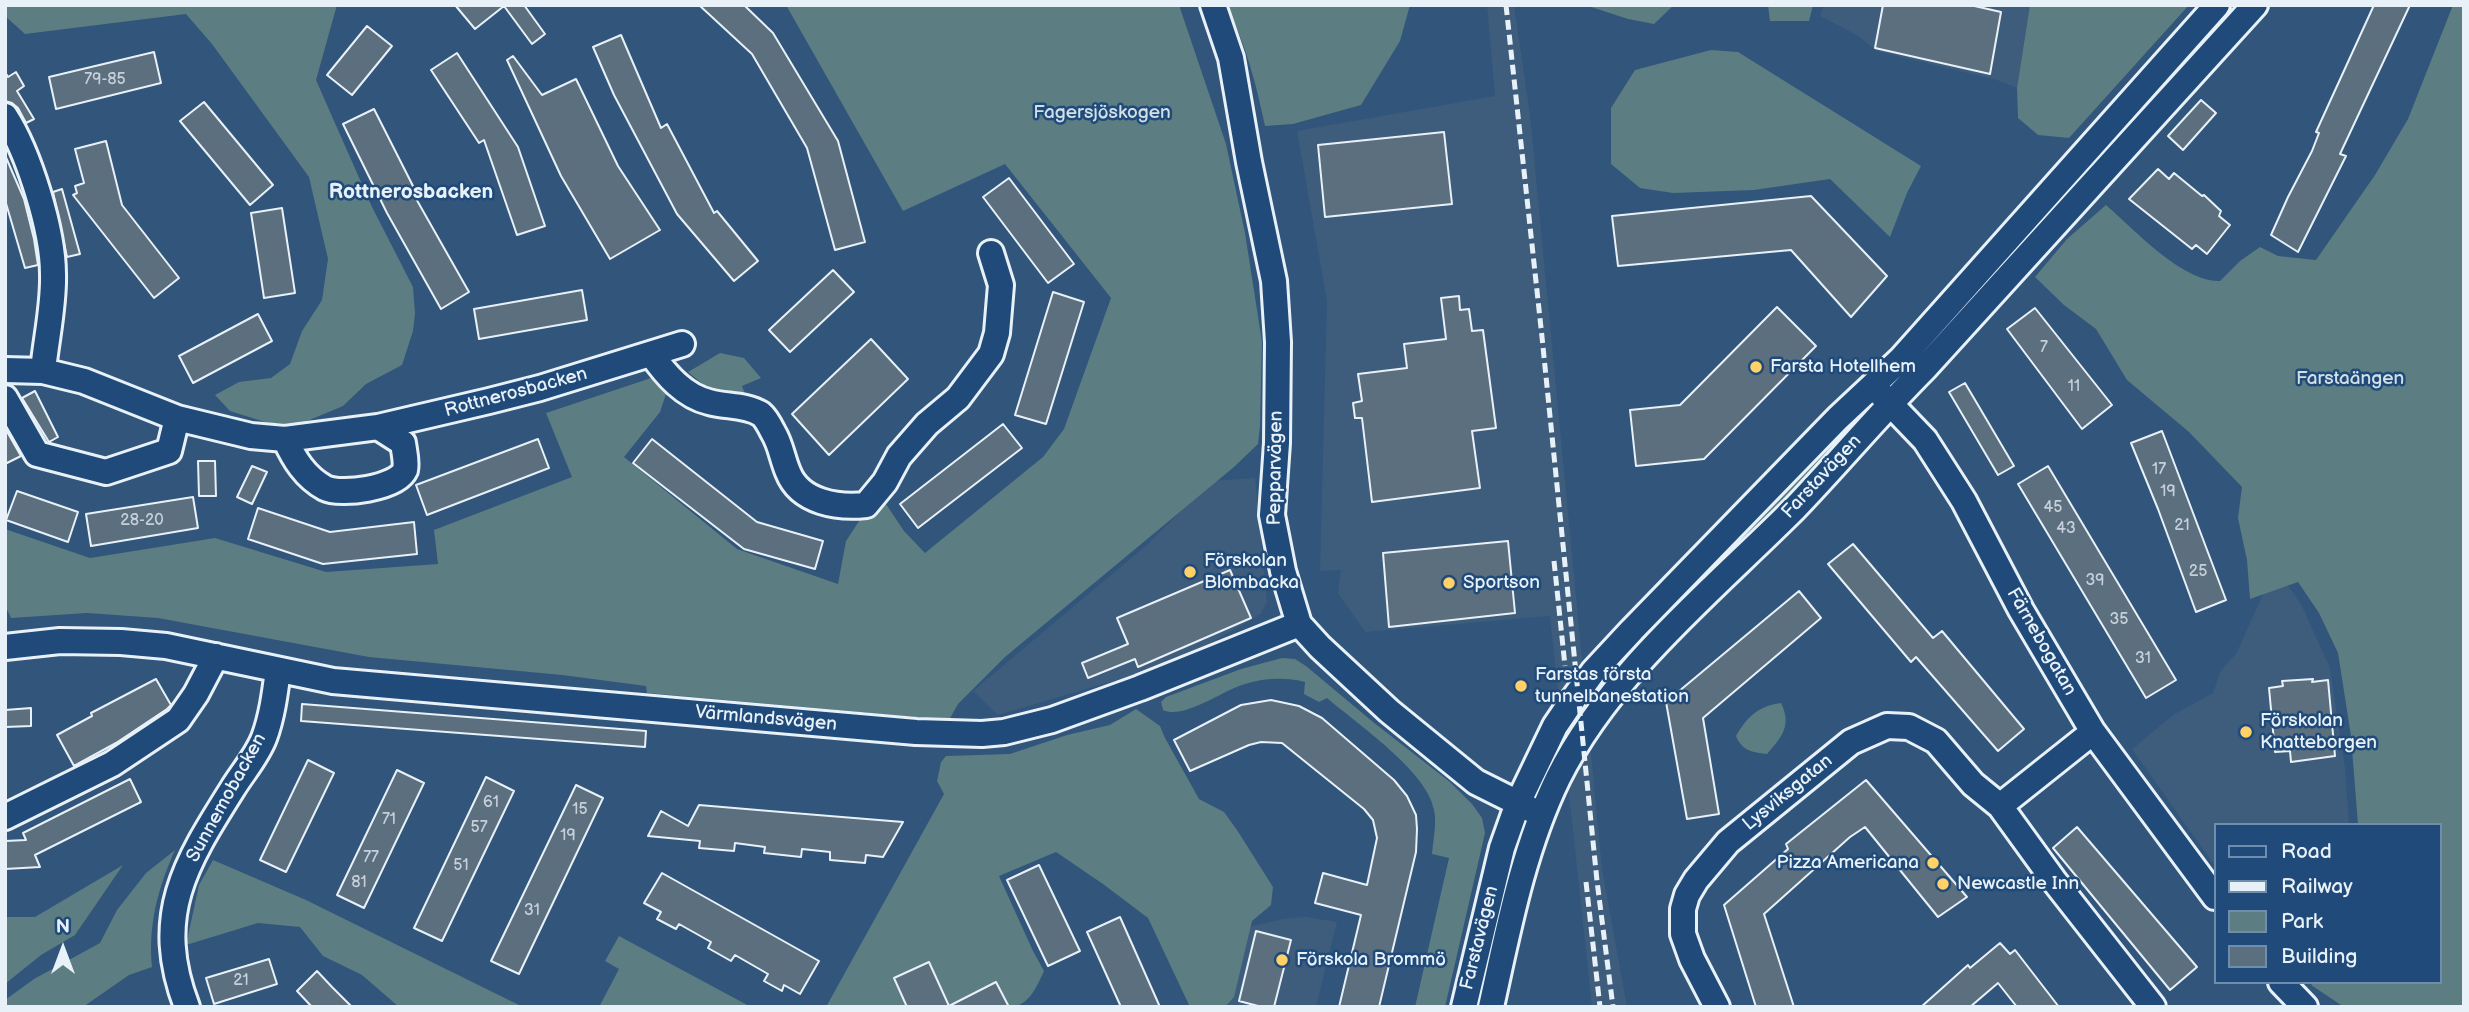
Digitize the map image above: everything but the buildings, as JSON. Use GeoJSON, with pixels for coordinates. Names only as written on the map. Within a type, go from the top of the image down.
{"type":"FeatureCollection","features":[{"type":"Feature","properties":{"kind":"street","name":"Pepparvägen"},"geometry":{"type":"LineString","coordinates":[[1213,5],[1231,58],[1274,281],[1278,342],[1277,443],[1272,514],[1283,571],[1299,624],[1320,648],[1390,712],[1465,774],[1487,789],[1542,814]]}},
{"type":"Feature","properties":{"kind":"street","name":"Farstavägen"},"geometry":{"type":"LineString","coordinates":[[1491,1007],[1529,852],[1542,814],[1559,776],[1598,712],[1626,677],[1797,505],[1881,394],[1901,359],[2217,5]]}},
{"type":"Feature","properties":{"kind":"street","name":"Farstavägen"},"geometry":{"type":"LineString","coordinates":[[1464,1007],[1502,848],[1518,803],[1555,726],[1593,672],[1838,418],[1881,394],[1973,315],[2255,5]]}},
{"type":"Feature","properties":{"kind":"street"},"geometry":{"type":"LineString","coordinates":[[5,117],[27,158],[50,244],[54,276],[43,371]]}},
{"type":"Feature","properties":{"kind":"street"},"geometry":{"type":"LineString","coordinates":[[652,355],[665,374],[693,396],[710,403],[734,405],[762,415],[779,441],[788,475],[816,500],[845,507],[866,505],[885,482],[899,456],[927,424],[958,398],[991,354],[997,333],[1001,285],[991,253]]}},
{"type":"Feature","properties":{"kind":"street","name":"Rottnerosbacken"},"geometry":{"type":"LineString","coordinates":[[9,371],[43,371],[84,381],[177,418],[251,436],[285,439],[378,426],[540,388],[682,344]]}},
{"type":"Feature","properties":{"kind":"street","name":"Färnebogatan"},"geometry":{"type":"LineString","coordinates":[[1881,394],[1925,440],[1964,501],[2021,610],[2093,732],[2214,896]]}},
{"type":"Feature","properties":{"kind":"street"},"geometry":{"type":"LineString","coordinates":[[5,398],[37,454],[106,472],[169,452],[177,418]]}},
{"type":"Feature","properties":{"kind":"street"},"geometry":{"type":"LineString","coordinates":[[285,439],[295,460],[308,476],[328,490],[380,487],[400,477],[406,467],[403,443],[378,426]]}},
{"type":"Feature","properties":{"kind":"street","name":"Värmlandsvägen"},"geometry":{"type":"LineString","coordinates":[[5,647],[60,641],[166,646],[333,681],[916,732],[982,734],[1004,732],[1052,720],[1299,624]]}},
{"type":"Feature","properties":{"kind":"street"},"geometry":{"type":"LineString","coordinates":[[5,817],[112,764],[178,720],[196,694],[216,656]]}},
{"type":"Feature","properties":{"kind":"street","name":"Sunnemobacken"},"geometry":{"type":"LineString","coordinates":[[187,1007],[172,953],[177,892],[200,842],[263,741],[271,715],[278,670]]}},
{"type":"Feature","properties":{"kind":"street","name":"Lysviksgatan"},"geometry":{"type":"LineString","coordinates":[[1717,1007],[1692,959],[1683,934],[1683,909],[1696,880],[1728,842],[1851,742],[1887,726],[1909,727],[1936,741],[1973,784],[2000,806],[2055,882],[2153,1007]]}},
{"type":"Feature","properties":{"kind":"street"},"geometry":{"type":"LineString","coordinates":[[2000,806],[2093,732]]}},
{"type":"Feature","properties":{"kind":"street"},"geometry":{"type":"LineString","coordinates":[[2283,984],[2305,1007]]}},
{"type":"Feature","properties":{"kind":"shaded area"},"geometry":{"type":"Polygon","coordinates":[[[1487,5],[1514,5],[1530,115],[1602,869],[1627,1007],[1592,1007],[1550,616],[1365,632],[1338,593],[1341,570],[1320,571],[1327,301],[1297,131],[1495,96],[1487,5]]]}},
{"type":"Feature","properties":{"kind":"shaded area"},"geometry":{"type":"Polygon","coordinates":[[[1824,5],[2030,5],[2017,88],[1997,80],[1877,51],[1855,34],[1820,16],[1824,5]]]}},
{"type":"Feature","properties":{"kind":"shaded area","name":"Förskolan Blombacka"},"geometry":{"type":"Polygon","coordinates":[[[1255,478],[1267,602],[1261,614],[1207,645],[1140,673],[998,715],[973,691],[1149,543],[1211,481],[1255,478]]]}},
{"type":"Feature","properties":{"kind":"shaded area","name":"Förskolan Knatteborgen"},"geometry":{"type":"Polygon","coordinates":[[[2273,564],[2301,604],[2330,668],[2345,768],[2349,823],[2214,823],[2214,865],[2132,749],[2173,715],[2213,693],[2221,670],[2236,654],[2263,594],[2273,564]]]}},
{"type":"Feature","properties":{"kind":"shaded area","name":"Förskola Brommö"},"geometry":{"type":"Polygon","coordinates":[[[1306,917],[1337,922],[1316,1007],[1196,1006],[1244,928],[1306,917]]]}},
{"type":"Feature","properties":{"kind":"green space"},"geometry":{"type":"Polygon","coordinates":[[[5,5],[337,5],[316,80],[372,207],[413,287],[413,331],[402,365],[366,384],[343,406],[300,424],[268,423],[230,411],[215,395],[239,382],[271,378],[290,364],[302,331],[322,300],[328,259],[309,177],[212,44],[186,14],[25,34],[5,16],[5,5]]]}},
{"type":"Feature","properties":{"kind":"green space","name":"Fagersjöskogen"},"geometry":{"type":"Polygon","coordinates":[[[786,5],[1179,5],[1226,144],[1245,233],[1262,342],[1258,444],[1234,467],[1005,657],[958,704],[949,720],[647,693],[646,686],[562,675],[369,657],[158,618],[87,613],[11,618],[5,605],[5,529],[90,558],[215,538],[326,572],[438,564],[434,530],[572,477],[546,413],[657,376],[666,394],[660,412],[624,457],[737,549],[838,584],[846,541],[863,515],[886,504],[904,531],[925,553],[1043,457],[1064,429],[1111,298],[1005,164],[903,211],[786,5]]]}},
{"type":"Feature","properties":{"kind":"green space"},"geometry":{"type":"Polygon","coordinates":[[[1226,5],[1410,5],[1400,41],[1361,105],[1293,124],[1265,126],[1250,64],[1226,5]]]}},
{"type":"Feature","properties":{"kind":"green space"},"geometry":{"type":"Polygon","coordinates":[[[1585,5],[1674,5],[1654,24],[1585,5]]]}},
{"type":"Feature","properties":{"kind":"green space"},"geometry":{"type":"Polygon","coordinates":[[[1768,5],[1813,5],[1809,21],[1770,21],[1768,5]]]}},
{"type":"Feature","properties":{"kind":"green space"},"geometry":{"type":"Polygon","coordinates":[[[2030,5],[2189,5],[2069,138],[2038,135],[2018,118],[2017,88],[2030,5]]]}},
{"type":"Feature","properties":{"kind":"green space","name":"Farstaängen"},"geometry":{"type":"Polygon","coordinates":[[[2453,5],[2464,5],[2464,1007],[2344,1007],[2311,985],[2441,984],[2441,823],[2358,823],[2351,736],[2338,653],[2319,613],[2298,582],[2250,599],[2247,560],[2238,518],[2242,487],[2189,432],[2127,380],[2096,329],[2064,305],[2035,277],[2067,239],[2106,205],[2160,253],[2190,273],[2205,279],[2220,281],[2240,261],[2260,247],[2278,256],[2316,260],[2375,175],[2408,119],[2453,5]]]}},
{"type":"Feature","properties":{"kind":"green space"},"geometry":{"type":"Polygon","coordinates":[[[1711,50],[1738,52],[1921,166],[1890,237],[1830,179],[1754,190],[1673,193],[1640,188],[1611,164],[1611,108],[1635,70],[1711,50]]]}},
{"type":"Feature","properties":{"kind":"green space"},"geometry":{"type":"Polygon","coordinates":[[[720,353],[744,358],[761,378],[742,386],[746,397],[704,385],[688,372],[720,353]]]}},
{"type":"Feature","properties":{"kind":"green space"},"geometry":{"type":"Polygon","coordinates":[[[1843,426],[1851,433],[1590,705],[1587,695],[1843,426]]]}},
{"type":"Feature","properties":{"kind":"green space"},"geometry":{"type":"Polygon","coordinates":[[[1282,658],[1295,659],[1306,666],[1450,782],[1482,818],[1485,833],[1445,1007],[1415,1007],[1449,858],[1432,854],[1434,810],[1429,795],[1405,764],[1327,698],[1319,702],[1304,694],[1305,682],[1298,680],[1260,680],[1236,687],[1192,708],[1172,712],[1163,710],[1161,702],[1166,697],[1241,669],[1282,658]]]}},
{"type":"Feature","properties":{"kind":"green space"},"geometry":{"type":"Polygon","coordinates":[[[1781,703],[1786,718],[1784,730],[1772,748],[1767,754],[1744,748],[1736,736],[1744,723],[1760,710],[1781,703]]]}},
{"type":"Feature","properties":{"kind":"green space"},"geometry":{"type":"Polygon","coordinates":[[[1136,709],[1160,726],[1199,799],[1224,812],[1273,887],[1271,905],[1252,921],[1234,997],[1225,1007],[1190,1007],[1148,918],[1056,852],[999,876],[1044,971],[1027,1000],[1009,1007],[996,982],[969,995],[974,1007],[826,1007],[944,794],[937,781],[941,762],[946,756],[1010,754],[1067,735],[1110,725],[1136,709]]]}},
{"type":"Feature","properties":{"kind":"green space"},"geometry":{"type":"Polygon","coordinates":[[[175,850],[164,878],[153,922],[152,967],[129,975],[83,1007],[5,1007],[5,1000],[34,979],[100,943],[117,910],[146,873],[175,850]]]}},
{"type":"Feature","properties":{"kind":"green space"},"geometry":{"type":"Polygon","coordinates":[[[213,860],[306,900],[523,1007],[399,1007],[362,975],[323,956],[300,927],[258,923],[186,945],[199,885],[213,860]]]}},
{"type":"Feature","properties":{"kind":"green space"},"geometry":{"type":"Polygon","coordinates":[[[123,865],[75,935],[41,955],[5,984],[5,917],[35,917],[123,865]]]}},
{"type":"Feature","properties":{"kind":"green space"},"geometry":{"type":"Polygon","coordinates":[[[619,936],[751,1007],[599,1007],[619,969],[605,961],[619,936]]]}},
{"type":"Feature","properties":{"kind":"railway"},"geometry":{"type":"LineString","coordinates":[[1506,5],[1597,881],[1613,1007]]}},
{"type":"Feature","properties":{"kind":"railway"},"geometry":{"type":"LineString","coordinates":[[1554,561],[1565,666]]}},
{"type":"Feature","properties":{"kind":"railway"},"geometry":{"type":"LineString","coordinates":[[1586,882],[1600,1007]]}},
{"type":"Feature","properties":{"kind":"place","name":"Farsta Hotellhem"},"geometry":{"type":"Point","coordinates":[1756,367]}},
{"type":"Feature","properties":{"kind":"place","name":"Förskolan Blombacka"},"geometry":{"type":"Point","coordinates":[1190,572]}},
{"type":"Feature","properties":{"kind":"place","name":"Sportson"},"geometry":{"type":"Point","coordinates":[1449,583]}},
{"type":"Feature","properties":{"kind":"place","name":"Farstas första tunnelbanestation"},"geometry":{"type":"Point","coordinates":[1521,686]}},
{"type":"Feature","properties":{"kind":"place","name":"Förskolan Knatteborgen"},"geometry":{"type":"Point","coordinates":[2246,732]}},
{"type":"Feature","properties":{"kind":"place","name":"Pizza Americana"},"geometry":{"type":"Point","coordinates":[1933,863]}},
{"type":"Feature","properties":{"kind":"place","name":"Newcastle Inn"},"geometry":{"type":"Point","coordinates":[1943,884]}},
{"type":"Feature","properties":{"kind":"place","name":"Förskola Brommö"},"geometry":{"type":"Point","coordinates":[1282,960]}},
{"type":"Feature","properties":{"kind":"district","name":"Rottnerosbacken"},"geometry":{"type":"Point","coordinates":[411,193]}}]}
